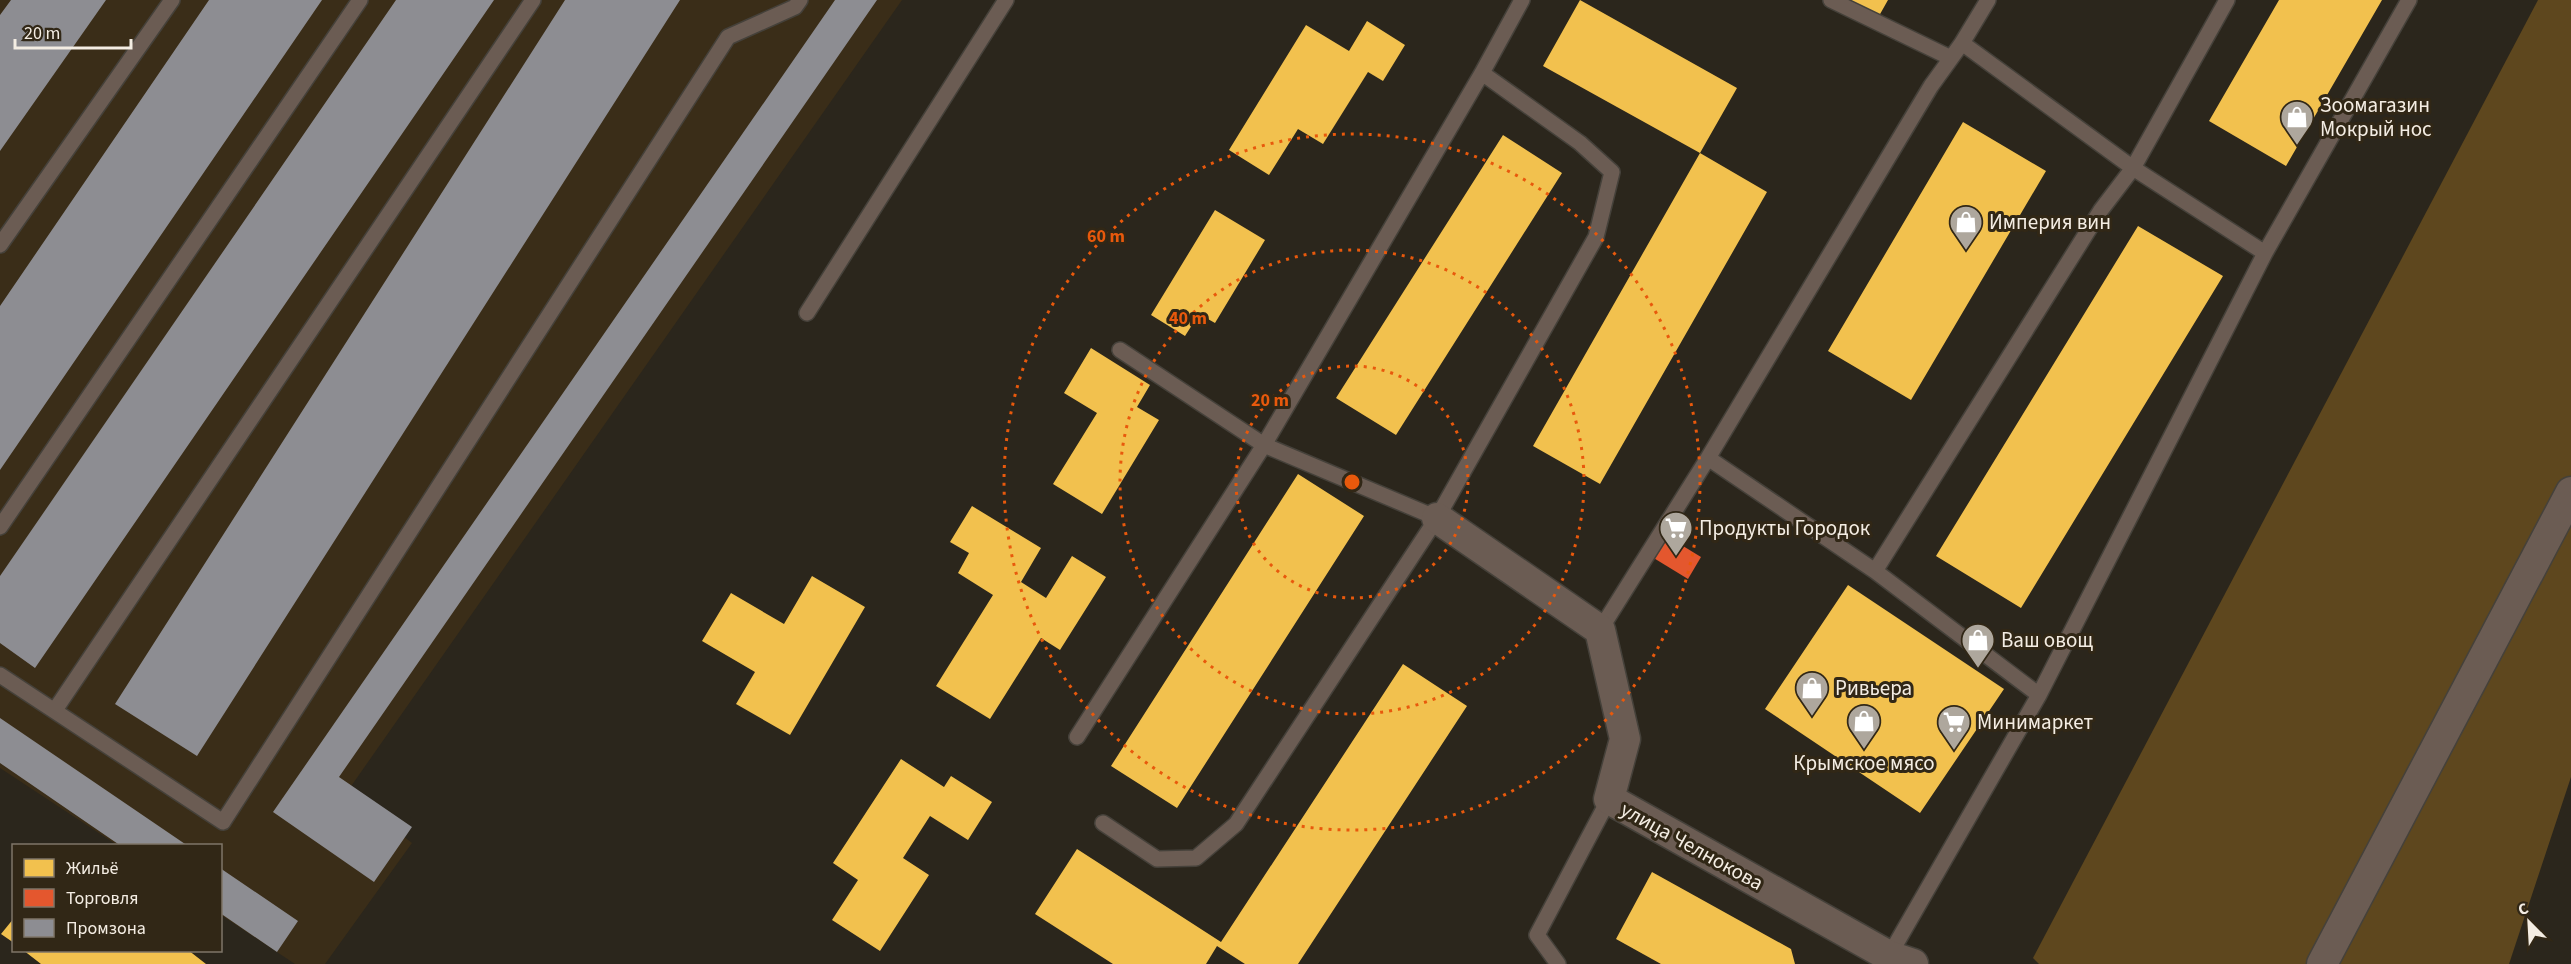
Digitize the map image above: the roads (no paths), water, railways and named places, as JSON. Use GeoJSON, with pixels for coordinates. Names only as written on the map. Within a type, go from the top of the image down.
{"type":"FeatureCollection","features":[{"type":"Feature","properties":{"kind":"street"},"geometry":{"type":"LineString","coordinates":[[2322,964],[2571,492]]}},
{"type":"Feature","properties":{"kind":"street"},"geometry":{"type":"LineString","coordinates":[[1437,518],[1600,630]]}},
{"type":"Feature","properties":{"kind":"street","name":"улица Челнокова"},"geometry":{"type":"LineString","coordinates":[[1600,630],[1625,739],[1609,799],[1901,960]]}},
{"type":"Feature","properties":{"kind":"lane"},"geometry":{"type":"LineString","coordinates":[[0,245],[172,0]]}},
{"type":"Feature","properties":{"kind":"lane"},"geometry":{"type":"LineString","coordinates":[[0,527],[360,0]]}},
{"type":"Feature","properties":{"kind":"lane"},"geometry":{"type":"LineString","coordinates":[[55,710],[533,0]]}},
{"type":"Feature","properties":{"kind":"lane"},"geometry":{"type":"LineString","coordinates":[[0,675],[224,822],[728,37],[795,7],[800,0]]}},
{"type":"Feature","properties":{"kind":"lane"},"geometry":{"type":"LineString","coordinates":[[807,313],[1006,0]]}},
{"type":"Feature","properties":{"kind":"lane"},"geometry":{"type":"LineString","coordinates":[[1077,737],[1264,445],[1482,73],[1522,0]]}},
{"type":"Feature","properties":{"kind":"lane"},"geometry":{"type":"LineString","coordinates":[[1831,0],[1951,58]]}},
{"type":"Feature","properties":{"kind":"lane"},"geometry":{"type":"LineString","coordinates":[[1600,630],[1708,458],[1931,86],[1962,43],[1988,0]]}},
{"type":"Feature","properties":{"kind":"lane"},"geometry":{"type":"LineString","coordinates":[[1875,571],[2101,210],[2133,168],[2226,0]]}},
{"type":"Feature","properties":{"kind":"lane"},"geometry":{"type":"LineString","coordinates":[[1901,960],[2265,254],[2409,0]]}},
{"type":"Feature","properties":{"kind":"lane"},"geometry":{"type":"LineString","coordinates":[[1962,43],[2133,168],[2265,254]]}},
{"type":"Feature","properties":{"kind":"lane"},"geometry":{"type":"LineString","coordinates":[[1103,823],[1156,859],[1196,858],[1236,824],[1437,518],[1596,237],[1612,172],[1580,143],[1482,73]]}},
{"type":"Feature","properties":{"kind":"lane"},"geometry":{"type":"LineString","coordinates":[[1120,350],[1264,445],[1437,518]]}},
{"type":"Feature","properties":{"kind":"lane"},"geometry":{"type":"LineString","coordinates":[[1708,458],[1875,571],[2039,695]]}},
{"type":"Feature","properties":{"kind":"lane"},"geometry":{"type":"LineString","coordinates":[[1558,964],[1537,935],[1609,799]]}},
{"type":"Feature","properties":{"kind":"place","name":"Зоомагазин Мокрый нос"},"geometry":{"type":"Point","coordinates":[2297,146]}},
{"type":"Feature","properties":{"kind":"place","name":"Империя вин"},"geometry":{"type":"Point","coordinates":[1966,251]}},
{"type":"Feature","properties":{"kind":"place","name":"Продукты Городок"},"geometry":{"type":"Point","coordinates":[1676,557]}},
{"type":"Feature","properties":{"kind":"place","name":"Ваш овощ"},"geometry":{"type":"Point","coordinates":[1978,669]}},
{"type":"Feature","properties":{"kind":"place","name":"Ривьера"},"geometry":{"type":"Point","coordinates":[1812,717]}},
{"type":"Feature","properties":{"kind":"place","name":"Крымское мясо"},"geometry":{"type":"Point","coordinates":[1864,750]}},
{"type":"Feature","properties":{"kind":"place","name":"Минимаркет"},"geometry":{"type":"Point","coordinates":[1954,751]}}]}
